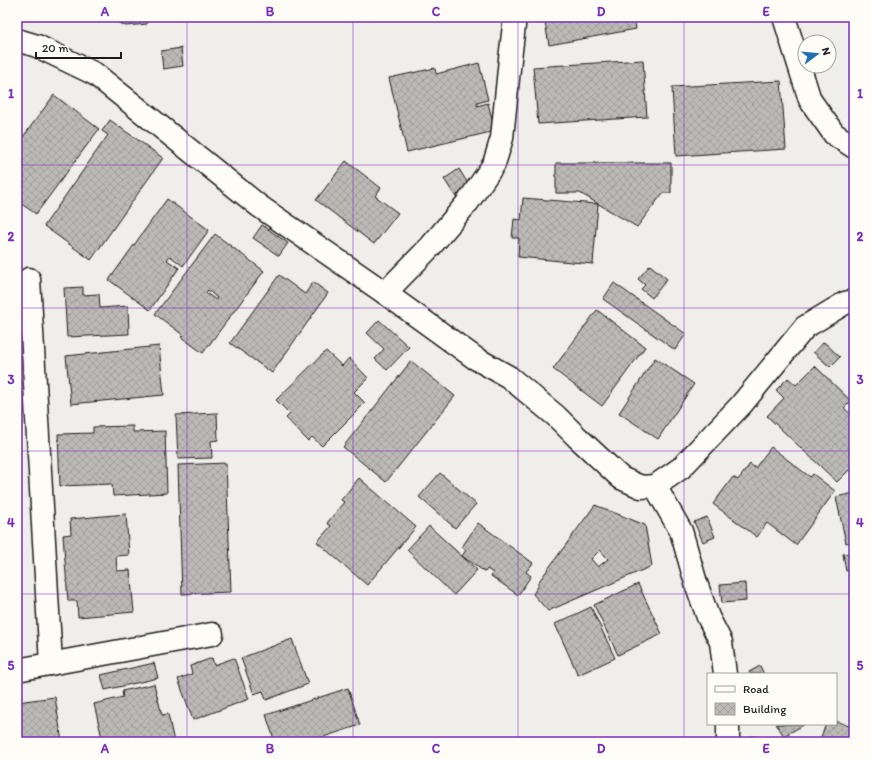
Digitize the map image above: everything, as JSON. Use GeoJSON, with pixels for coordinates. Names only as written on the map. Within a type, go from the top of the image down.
{"type":"FeatureCollection","features":[{"type":"Feature","properties":{"kind":"street"},"geometry":{"type":"LineString","coordinates":[[385,293],[430,247],[468,202],[494,164],[502,138],[515,17]]}},
{"type":"Feature","properties":{"kind":"street"},"geometry":{"type":"LineString","coordinates":[[784,17],[810,100],[834,134],[854,147]]}},
{"type":"Feature","properties":{"kind":"street"},"geometry":{"type":"LineString","coordinates":[[17,40],[37,46],[95,74],[259,206],[385,293],[475,358],[508,377],[556,416],[621,478],[641,487],[655,486],[681,468],[741,405],[805,327],[845,303],[854,301]]}},
{"type":"Feature","properties":{"kind":"street"},"geometry":{"type":"LineString","coordinates":[[29,279],[50,664]]}},
{"type":"Feature","properties":{"kind":"street"},"geometry":{"type":"LineString","coordinates":[[655,486],[681,531],[708,617],[721,642],[725,673]]}},
{"type":"Feature","properties":{"kind":"street"},"geometry":{"type":"LineString","coordinates":[[17,670],[212,634]]}},
{"type":"Feature","properties":{"kind":"street"},"geometry":{"type":"LineString","coordinates":[[728,725],[728,742]]}},
{"type":"Feature","properties":{"kind":"building"},"geometry":{"type":"Polygon","coordinates":[[[104,17],[147,17],[147,24],[126,26],[104,17]]]}},
{"type":"Feature","properties":{"kind":"building"},"geometry":{"type":"Polygon","coordinates":[[[544,17],[634,17],[636,29],[549,45],[544,17]]]}},
{"type":"Feature","properties":{"kind":"building"},"geometry":{"type":"Polygon","coordinates":[[[181,48],[183,66],[163,69],[161,51],[181,48]]]}},
{"type":"Feature","properties":{"kind":"building"},"geometry":{"type":"Polygon","coordinates":[[[643,60],[647,117],[538,124],[533,67],[643,60]]]}},
{"type":"Feature","properties":{"kind":"building"},"geometry":{"type":"Polygon","coordinates":[[[479,63],[488,100],[477,103],[477,106],[488,103],[495,131],[407,152],[389,78],[435,68],[436,74],[479,63]]]}},
{"type":"Feature","properties":{"kind":"building"},"geometry":{"type":"Polygon","coordinates":[[[781,81],[786,149],[676,156],[672,87],[781,81]]]}},
{"type":"Feature","properties":{"kind":"building"},"geometry":{"type":"Polygon","coordinates":[[[54,95],[99,129],[36,214],[17,201],[17,145],[54,95]]]}},
{"type":"Feature","properties":{"kind":"building"},"geometry":{"type":"Polygon","coordinates":[[[17,96],[20,97],[17,108],[17,96]]]}},
{"type":"Feature","properties":{"kind":"building"},"geometry":{"type":"Polygon","coordinates":[[[110,120],[163,158],[91,260],[44,226],[108,135],[102,131],[110,120]]]}},
{"type":"Feature","properties":{"kind":"building"},"geometry":{"type":"Polygon","coordinates":[[[346,161],[381,188],[375,196],[398,213],[374,244],[316,200],[346,161]]]}},
{"type":"Feature","properties":{"kind":"building"},"geometry":{"type":"Polygon","coordinates":[[[556,163],[671,163],[671,193],[663,193],[637,227],[580,193],[556,193],[556,163]]]}},
{"type":"Feature","properties":{"kind":"building"},"geometry":{"type":"Polygon","coordinates":[[[459,169],[470,187],[455,196],[444,179],[459,169]]]}},
{"type":"Feature","properties":{"kind":"building"},"geometry":{"type":"Polygon","coordinates":[[[523,198],[598,204],[593,264],[518,257],[519,238],[512,238],[514,219],[521,220],[523,198]]]}},
{"type":"Feature","properties":{"kind":"building"},"geometry":{"type":"Polygon","coordinates":[[[167,199],[209,230],[183,266],[170,256],[167,260],[179,268],[150,310],[109,280],[167,199]]]}},
{"type":"Feature","properties":{"kind":"building"},"geometry":{"type":"Polygon","coordinates":[[[262,225],[288,243],[279,256],[253,238],[262,225]]]}},
{"type":"Feature","properties":{"kind":"building"},"geometry":{"type":"Polygon","coordinates":[[[215,234],[264,271],[203,353],[181,337],[183,335],[155,314],[215,234]],[[208,290],[206,293],[216,300],[217,298],[208,290]]]}},
{"type":"Feature","properties":{"kind":"building"},"geometry":{"type":"Polygon","coordinates":[[[650,265],[667,279],[652,298],[641,289],[645,285],[638,279],[650,265]]]}},
{"type":"Feature","properties":{"kind":"building"},"geometry":{"type":"Polygon","coordinates":[[[279,275],[305,294],[313,282],[328,293],[272,373],[230,343],[279,275]]]}},
{"type":"Feature","properties":{"kind":"building"},"geometry":{"type":"Polygon","coordinates":[[[614,283],[686,334],[675,350],[603,299],[614,283]]]}},
{"type":"Feature","properties":{"kind":"building"},"geometry":{"type":"Polygon","coordinates":[[[83,287],[83,295],[99,294],[100,308],[128,306],[129,334],[67,337],[64,288],[83,287]]]}},
{"type":"Feature","properties":{"kind":"building"},"geometry":{"type":"Polygon","coordinates":[[[597,310],[645,347],[602,406],[553,369],[597,310]]]}},
{"type":"Feature","properties":{"kind":"building"},"geometry":{"type":"Polygon","coordinates":[[[379,320],[409,347],[387,370],[375,359],[384,349],[367,333],[379,320]]]}},
{"type":"Feature","properties":{"kind":"building"},"geometry":{"type":"Polygon","coordinates":[[[824,342],[840,357],[830,367],[813,352],[824,342]]]}},
{"type":"Feature","properties":{"kind":"building"},"geometry":{"type":"Polygon","coordinates":[[[159,346],[164,395],[71,404],[66,356],[159,346]]]}},
{"type":"Feature","properties":{"kind":"building"},"geometry":{"type":"Polygon","coordinates":[[[326,351],[342,366],[349,358],[368,378],[354,392],[365,403],[322,446],[312,437],[308,441],[286,418],[290,414],[276,400],[326,351]]]}},
{"type":"Feature","properties":{"kind":"building"},"geometry":{"type":"Polygon","coordinates":[[[655,358],[694,384],[658,439],[619,413],[655,358]]]}},
{"type":"Feature","properties":{"kind":"building"},"geometry":{"type":"Polygon","coordinates":[[[411,361],[455,396],[386,482],[343,447],[411,361]]]}},
{"type":"Feature","properties":{"kind":"building"},"geometry":{"type":"Polygon","coordinates":[[[815,366],[851,401],[844,408],[854,417],[854,432],[852,434],[854,437],[854,475],[849,470],[837,482],[767,416],[784,398],[776,390],[788,378],[796,385],[815,366]]]}},
{"type":"Feature","properties":{"kind":"building"},"geometry":{"type":"Polygon","coordinates":[[[217,413],[218,440],[211,441],[212,458],[178,459],[176,415],[217,413]]]}},
{"type":"Feature","properties":{"kind":"building"},"geometry":{"type":"Polygon","coordinates":[[[133,426],[133,432],[165,431],[167,493],[113,496],[112,484],[60,486],[58,434],[93,433],[93,427],[133,426]]]}},
{"type":"Feature","properties":{"kind":"building"},"geometry":{"type":"Polygon","coordinates":[[[771,447],[810,477],[813,474],[835,491],[796,545],[767,523],[757,537],[713,504],[733,477],[738,480],[750,464],[755,468],[771,447]]]}},
{"type":"Feature","properties":{"kind":"building"},"geometry":{"type":"Polygon","coordinates":[[[226,463],[231,592],[182,594],[178,465],[226,463]]]}},
{"type":"Feature","properties":{"kind":"building"},"geometry":{"type":"Polygon","coordinates":[[[440,473],[476,504],[455,528],[419,497],[440,473]]]}},
{"type":"Feature","properties":{"kind":"building"},"geometry":{"type":"Polygon","coordinates":[[[359,478],[416,527],[367,585],[317,542],[331,526],[327,523],[344,502],[341,500],[359,478]]]}},
{"type":"Feature","properties":{"kind":"building"},"geometry":{"type":"Polygon","coordinates":[[[854,493],[854,541],[846,543],[836,497],[854,493]]]}},
{"type":"Feature","properties":{"kind":"building"},"geometry":{"type":"Polygon","coordinates":[[[595,505],[645,525],[652,566],[548,611],[533,594],[539,585],[537,584],[595,505]],[[600,550],[591,559],[598,567],[608,559],[600,550]]]}},
{"type":"Feature","properties":{"kind":"building"},"geometry":{"type":"Polygon","coordinates":[[[126,514],[129,555],[116,556],[117,571],[130,570],[134,612],[78,617],[77,601],[68,601],[63,535],[71,534],[70,519],[126,514]]]}},
{"type":"Feature","properties":{"kind":"building"},"geometry":{"type":"Polygon","coordinates":[[[707,517],[715,537],[703,542],[694,522],[707,517]]]}},
{"type":"Feature","properties":{"kind":"building"},"geometry":{"type":"Polygon","coordinates":[[[478,523],[533,563],[526,572],[531,576],[518,595],[491,576],[493,573],[487,569],[485,572],[462,556],[466,550],[462,547],[478,523]]]}},
{"type":"Feature","properties":{"kind":"building"},"geometry":{"type":"Polygon","coordinates":[[[429,526],[477,570],[454,595],[407,550],[429,526]]]}},
{"type":"Feature","properties":{"kind":"building"},"geometry":{"type":"Polygon","coordinates":[[[854,552],[854,569],[846,571],[843,554],[854,552]]]}},
{"type":"Feature","properties":{"kind":"building"},"geometry":{"type":"Polygon","coordinates":[[[745,583],[746,601],[722,603],[720,585],[745,583]]]}},
{"type":"Feature","properties":{"kind":"building"},"geometry":{"type":"Polygon","coordinates":[[[638,584],[662,634],[618,655],[594,605],[638,584]]]}},
{"type":"Feature","properties":{"kind":"building"},"geometry":{"type":"Polygon","coordinates":[[[591,607],[615,658],[578,675],[555,624],[591,607]]]}},
{"type":"Feature","properties":{"kind":"building"},"geometry":{"type":"Polygon","coordinates":[[[292,639],[308,684],[266,700],[263,691],[254,694],[241,658],[292,639]]]}},
{"type":"Feature","properties":{"kind":"building"},"geometry":{"type":"Polygon","coordinates":[[[212,658],[214,665],[234,658],[249,699],[193,720],[178,679],[192,674],[190,666],[212,658]]]}},
{"type":"Feature","properties":{"kind":"building"},"geometry":{"type":"Polygon","coordinates":[[[154,663],[158,678],[105,690],[101,675],[154,663]]]}},
{"type":"Feature","properties":{"kind":"building"},"geometry":{"type":"Polygon","coordinates":[[[760,666],[764,673],[750,673],[760,666]]]}},
{"type":"Feature","properties":{"kind":"building"},"geometry":{"type":"Polygon","coordinates":[[[154,684],[162,715],[168,714],[174,742],[103,742],[94,704],[123,697],[122,691],[154,684]]]}},
{"type":"Feature","properties":{"kind":"building"},"geometry":{"type":"Polygon","coordinates":[[[348,688],[360,725],[308,742],[275,742],[266,715],[348,688]]]}},
{"type":"Feature","properties":{"kind":"building"},"geometry":{"type":"Polygon","coordinates":[[[55,697],[62,742],[17,742],[17,702],[55,697]]]}},
{"type":"Feature","properties":{"kind":"building"},"geometry":{"type":"Polygon","coordinates":[[[837,721],[854,728],[854,742],[819,742],[826,725],[837,725],[837,721]]]}},
{"type":"Feature","properties":{"kind":"building"},"geometry":{"type":"Polygon","coordinates":[[[777,725],[803,725],[784,736],[777,725]]]}},
{"type":"Feature","properties":{"kind":"building"},"geometry":{"type":"Polygon","coordinates":[[[752,736],[773,742],[751,742],[752,736]]]}}]}
